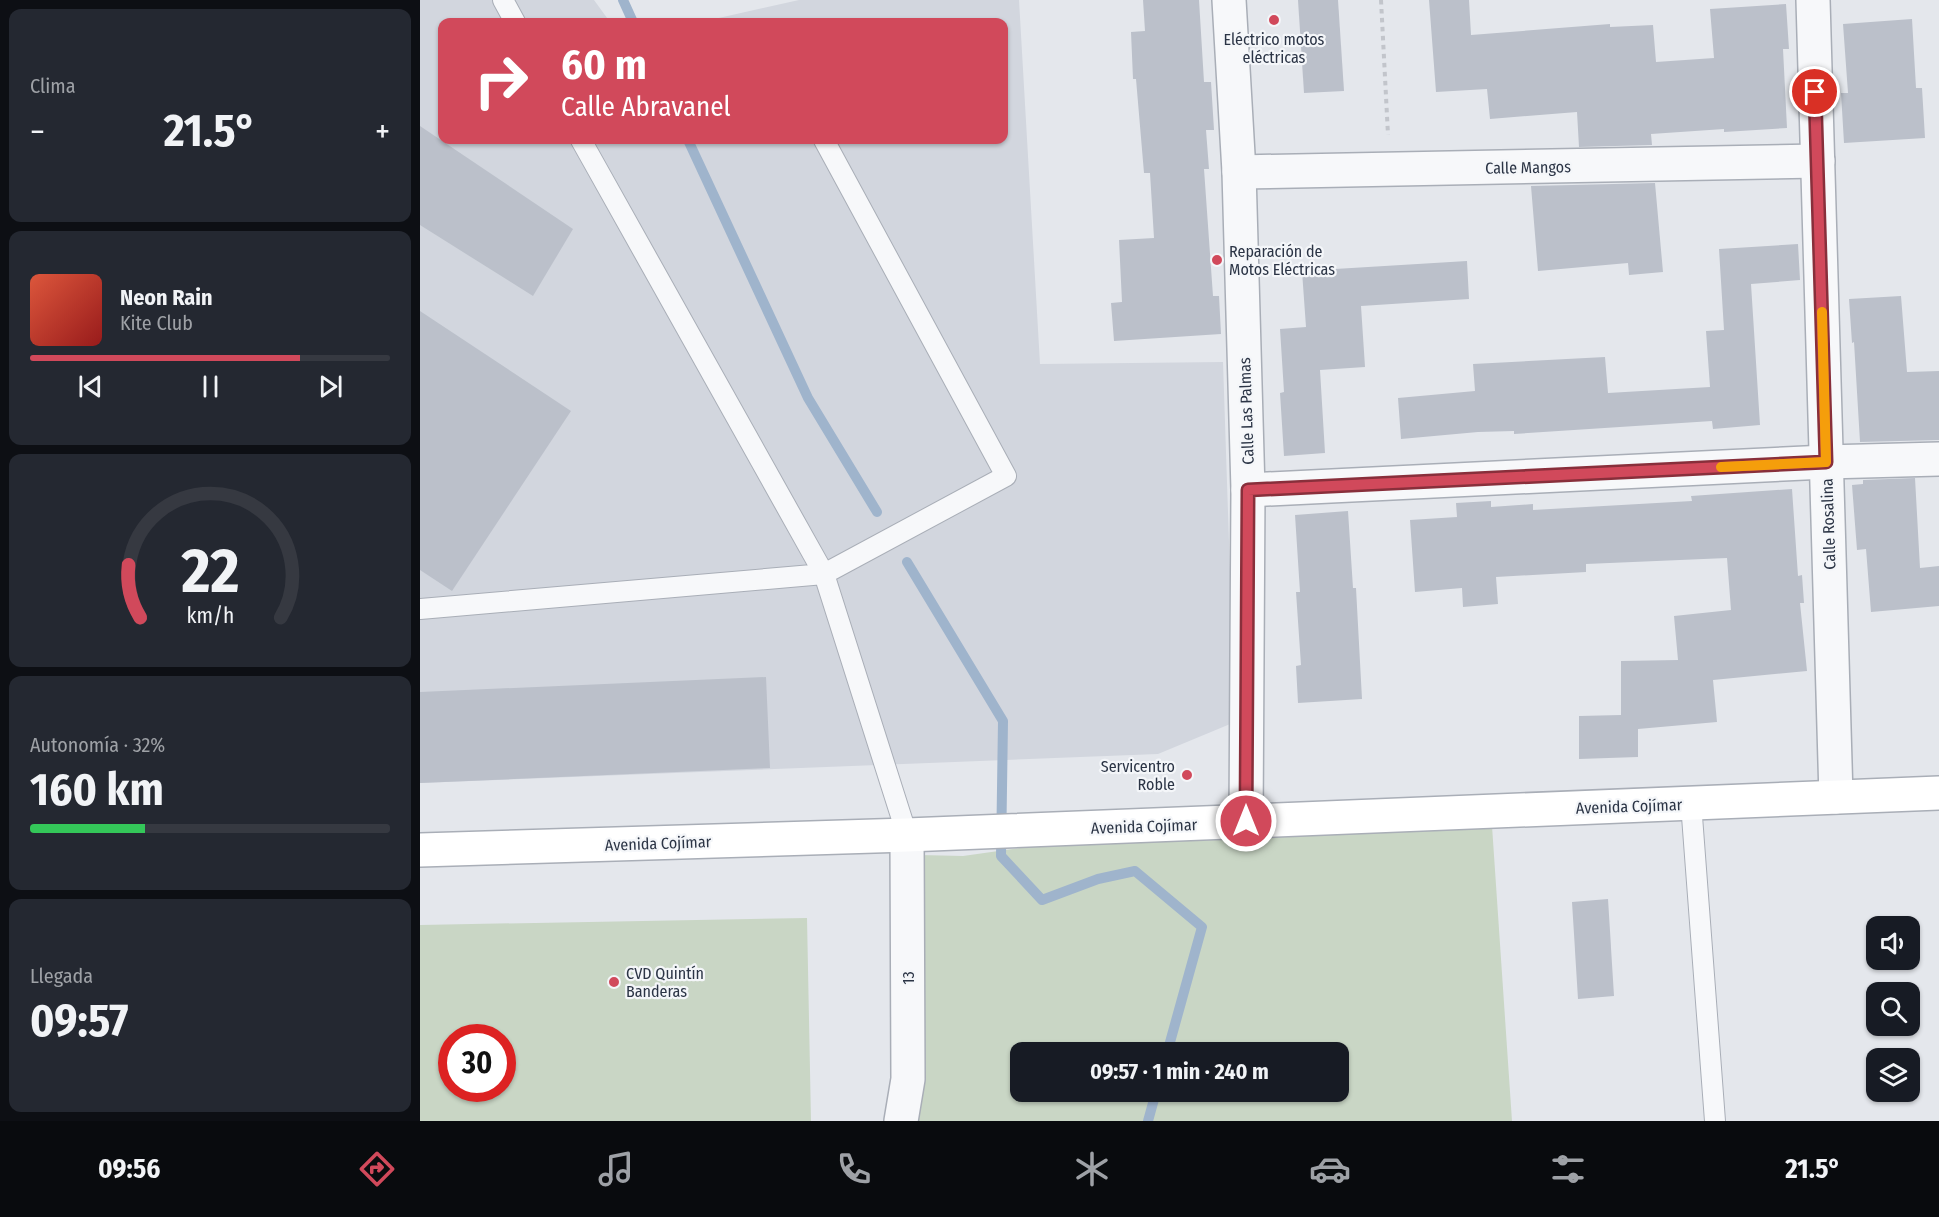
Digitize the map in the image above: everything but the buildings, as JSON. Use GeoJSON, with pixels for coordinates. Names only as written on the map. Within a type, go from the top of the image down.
{"type":"FeatureCollection","features":[{"type":"Feature","properties":{"kind":"main road","name":"Avenida Cojímar"},"geometry":{"type":"LineString","coordinates":[[420,850],[973,833],[1939,793]]}},
{"type":"Feature","properties":{"kind":"street","name":"Calle Las Palmas"},"geometry":{"type":"LineString","coordinates":[[1229,0],[1239,171],[1248,490],[1246,821]]}},
{"type":"Feature","properties":{"kind":"street","name":"Calle Rosalina"},"geometry":{"type":"LineString","coordinates":[[1813,0],[1836,797]]}},
{"type":"Feature","properties":{"kind":"street","name":"Calle Mangos"},"geometry":{"type":"LineString","coordinates":[[1239,171],[1818,161]]}},
{"type":"Feature","properties":{"kind":"street"},"geometry":{"type":"LineString","coordinates":[[1248,490],[1826,462],[1939,459]]}},
{"type":"Feature","properties":{"kind":"street","name":"13"},"geometry":{"type":"LineString","coordinates":[[902,1121],[908,1079],[908,835]]}},
{"type":"Feature","properties":{"kind":"lane"},"geometry":{"type":"LineString","coordinates":[[503,0],[513,18]]}},
{"type":"Feature","properties":{"kind":"lane"},"geometry":{"type":"LineString","coordinates":[[583,144],[824,574],[908,835]]}},
{"type":"Feature","properties":{"kind":"lane"},"geometry":{"type":"LineString","coordinates":[[420,609],[824,574],[1006,476],[826,144]]}},
{"type":"Feature","properties":{"kind":"lane"},"geometry":{"type":"LineString","coordinates":[[1691,803],[1715,1121]]}},
{"type":"Feature","properties":{"kind":"path"},"geometry":{"type":"LineString","coordinates":[[1381,0],[1389,169]]}},
{"type":"Feature","properties":{"kind":"shaded area"},"geometry":{"type":"Polygon","coordinates":[[[420,0],[594,0],[607,18],[438,18],[438,144],[1008,144],[1008,18],[719,18],[799,0],[1019,0],[1040,364],[1223,362],[1235,722],[1158,754],[420,783],[420,0]]]}},
{"type":"Feature","properties":{"kind":"green space"},"geometry":{"type":"Polygon","coordinates":[[[1492,826],[1512,1121],[902,1121],[920,855],[963,856],[1034,846],[1247,839],[1492,826]]]}},
{"type":"Feature","properties":{"kind":"green space","name":"CVD Quintín Banderas"},"geometry":{"type":"Polygon","coordinates":[[[807,918],[811,1121],[420,1121],[420,925],[807,918]]]}},
{"type":"Feature","properties":{"kind":"waterway"},"geometry":{"type":"LineString","coordinates":[[623,0],[631,18]]}},
{"type":"Feature","properties":{"kind":"waterway"},"geometry":{"type":"LineString","coordinates":[[690,144],[808,398],[877,512]]}},
{"type":"Feature","properties":{"kind":"waterway"},"geometry":{"type":"LineString","coordinates":[[907,562],[1003,721],[1001,856],[1042,900],[1098,879],[1135,871],[1202,927],[1170,1042]]}},
{"type":"Feature","properties":{"kind":"waterway"},"geometry":{"type":"LineString","coordinates":[[1148,1121],[1153,1102]]}},
{"type":"Feature","properties":{"kind":"slow traffic"},"geometry":{"type":"LineString","coordinates":[[1721,467],[1826,462],[1822,312]]}},
{"type":"Feature","properties":{"kind":"place","name":"Eléctrico motos eléctricas"},"geometry":{"type":"Point","coordinates":[1274,20]}},
{"type":"Feature","properties":{"kind":"place","name":"Reparación de Motos Eléctricas"},"geometry":{"type":"Point","coordinates":[1217,260]}},
{"type":"Feature","properties":{"kind":"place","name":"Servicentro Roble"},"geometry":{"type":"Point","coordinates":[1187,775]}},
{"type":"Feature","properties":{"kind":"place","name":"CVD Quintín Banderas"},"geometry":{"type":"Point","coordinates":[614,982]}},
{"type":"Feature","properties":{"kind":"route"},"geometry":{"type":"LineString","coordinates":[[1246,821],[1248,490],[1826,462],[1815,92]]}}]}
